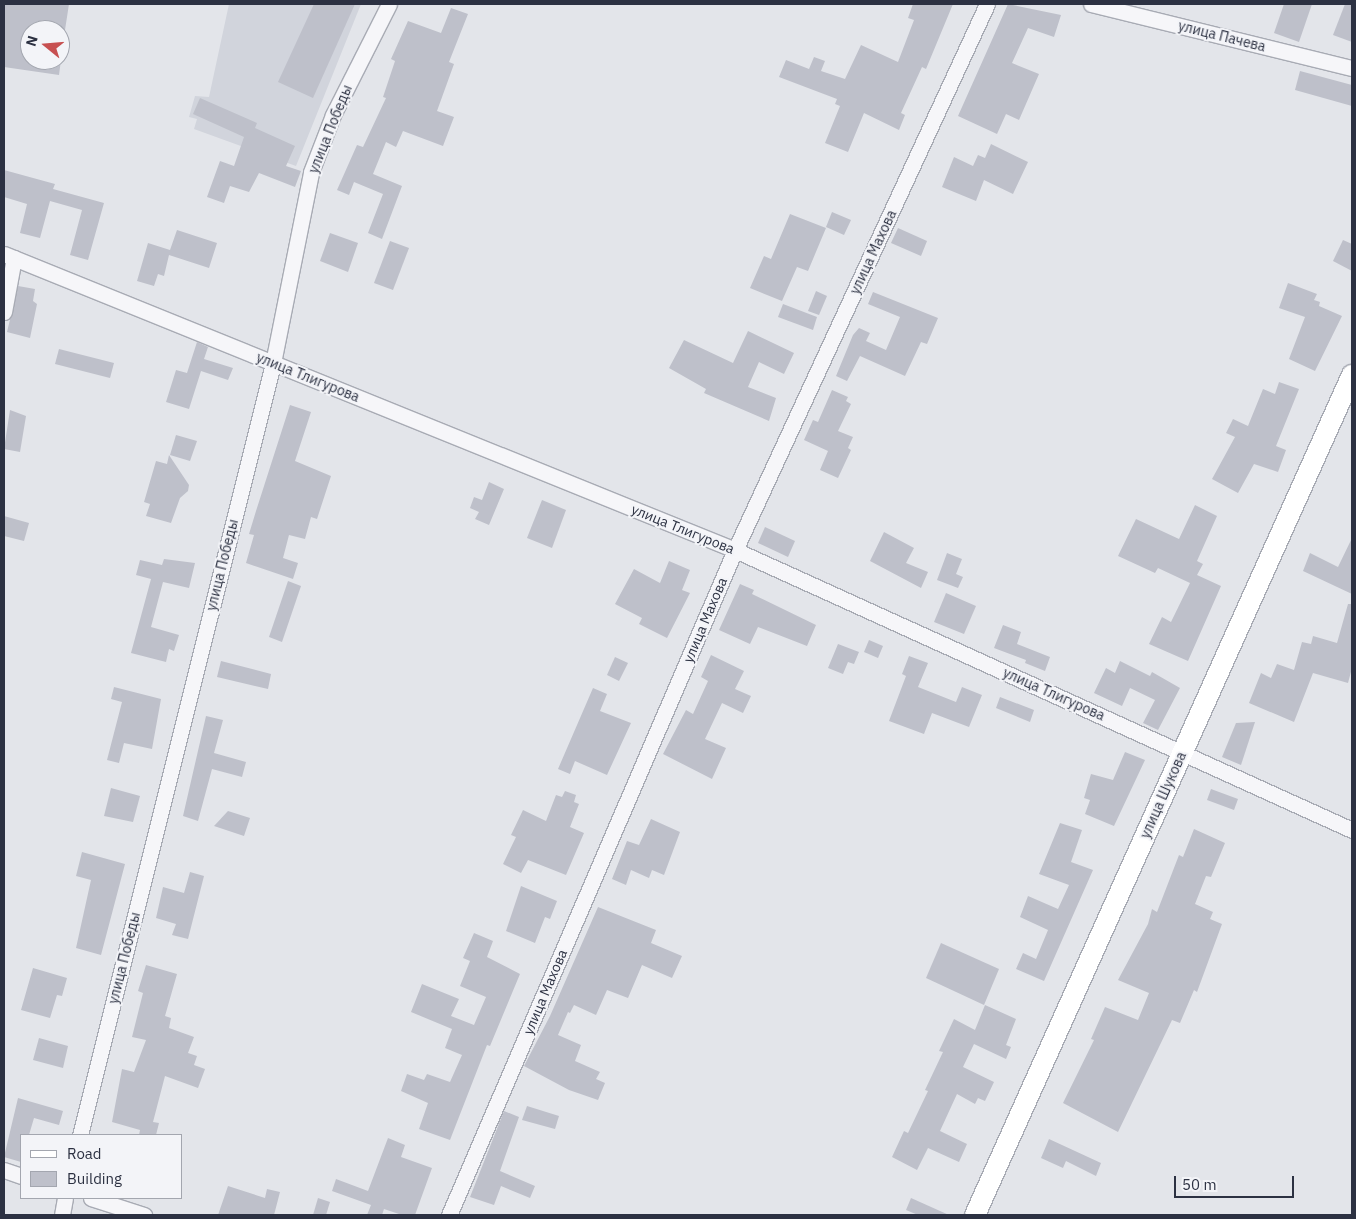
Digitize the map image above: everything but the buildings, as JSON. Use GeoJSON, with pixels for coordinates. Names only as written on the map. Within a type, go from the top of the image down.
{"type":"FeatureCollection","features":[{"type":"Feature","properties":{"kind":"main road","name":"улица Шукова"},"geometry":{"type":"LineString","coordinates":[[975,1215],[1352,375]]}},
{"type":"Feature","properties":{"kind":"street","name":"улица Победы"},"geometry":{"type":"LineString","coordinates":[[80,1134],[272,363],[311,172],[333,115],[389,4]]}},
{"type":"Feature","properties":{"kind":"street","name":"улица Махова"},"geometry":{"type":"LineString","coordinates":[[449,1215],[735,550],[987,4]]}},
{"type":"Feature","properties":{"kind":"street","name":"улица Пачева"},"geometry":{"type":"LineString","coordinates":[[1091,4],[1352,68]]}},
{"type":"Feature","properties":{"kind":"street","name":"улица Тлигурова"},"geometry":{"type":"LineString","coordinates":[[9,256],[735,550],[1352,830]]}},
{"type":"Feature","properties":{"kind":"street"},"geometry":{"type":"LineString","coordinates":[[4,312],[9,256]]}},
{"type":"Feature","properties":{"kind":"street"},"geometry":{"type":"LineString","coordinates":[[4,1170],[20,1176]]}},
{"type":"Feature","properties":{"kind":"street"},"geometry":{"type":"LineString","coordinates":[[62,1215],[65,1199]]}},
{"type":"Feature","properties":{"kind":"street"},"geometry":{"type":"LineString","coordinates":[[94,1199],[144,1215]]}},
{"type":"Feature","properties":{"kind":"shaded area"},"geometry":{"type":"Polygon","coordinates":[[[229,4],[361,4],[296,166],[194,129],[197,119],[189,117],[195,96],[209,97],[229,4]]]}}]}
